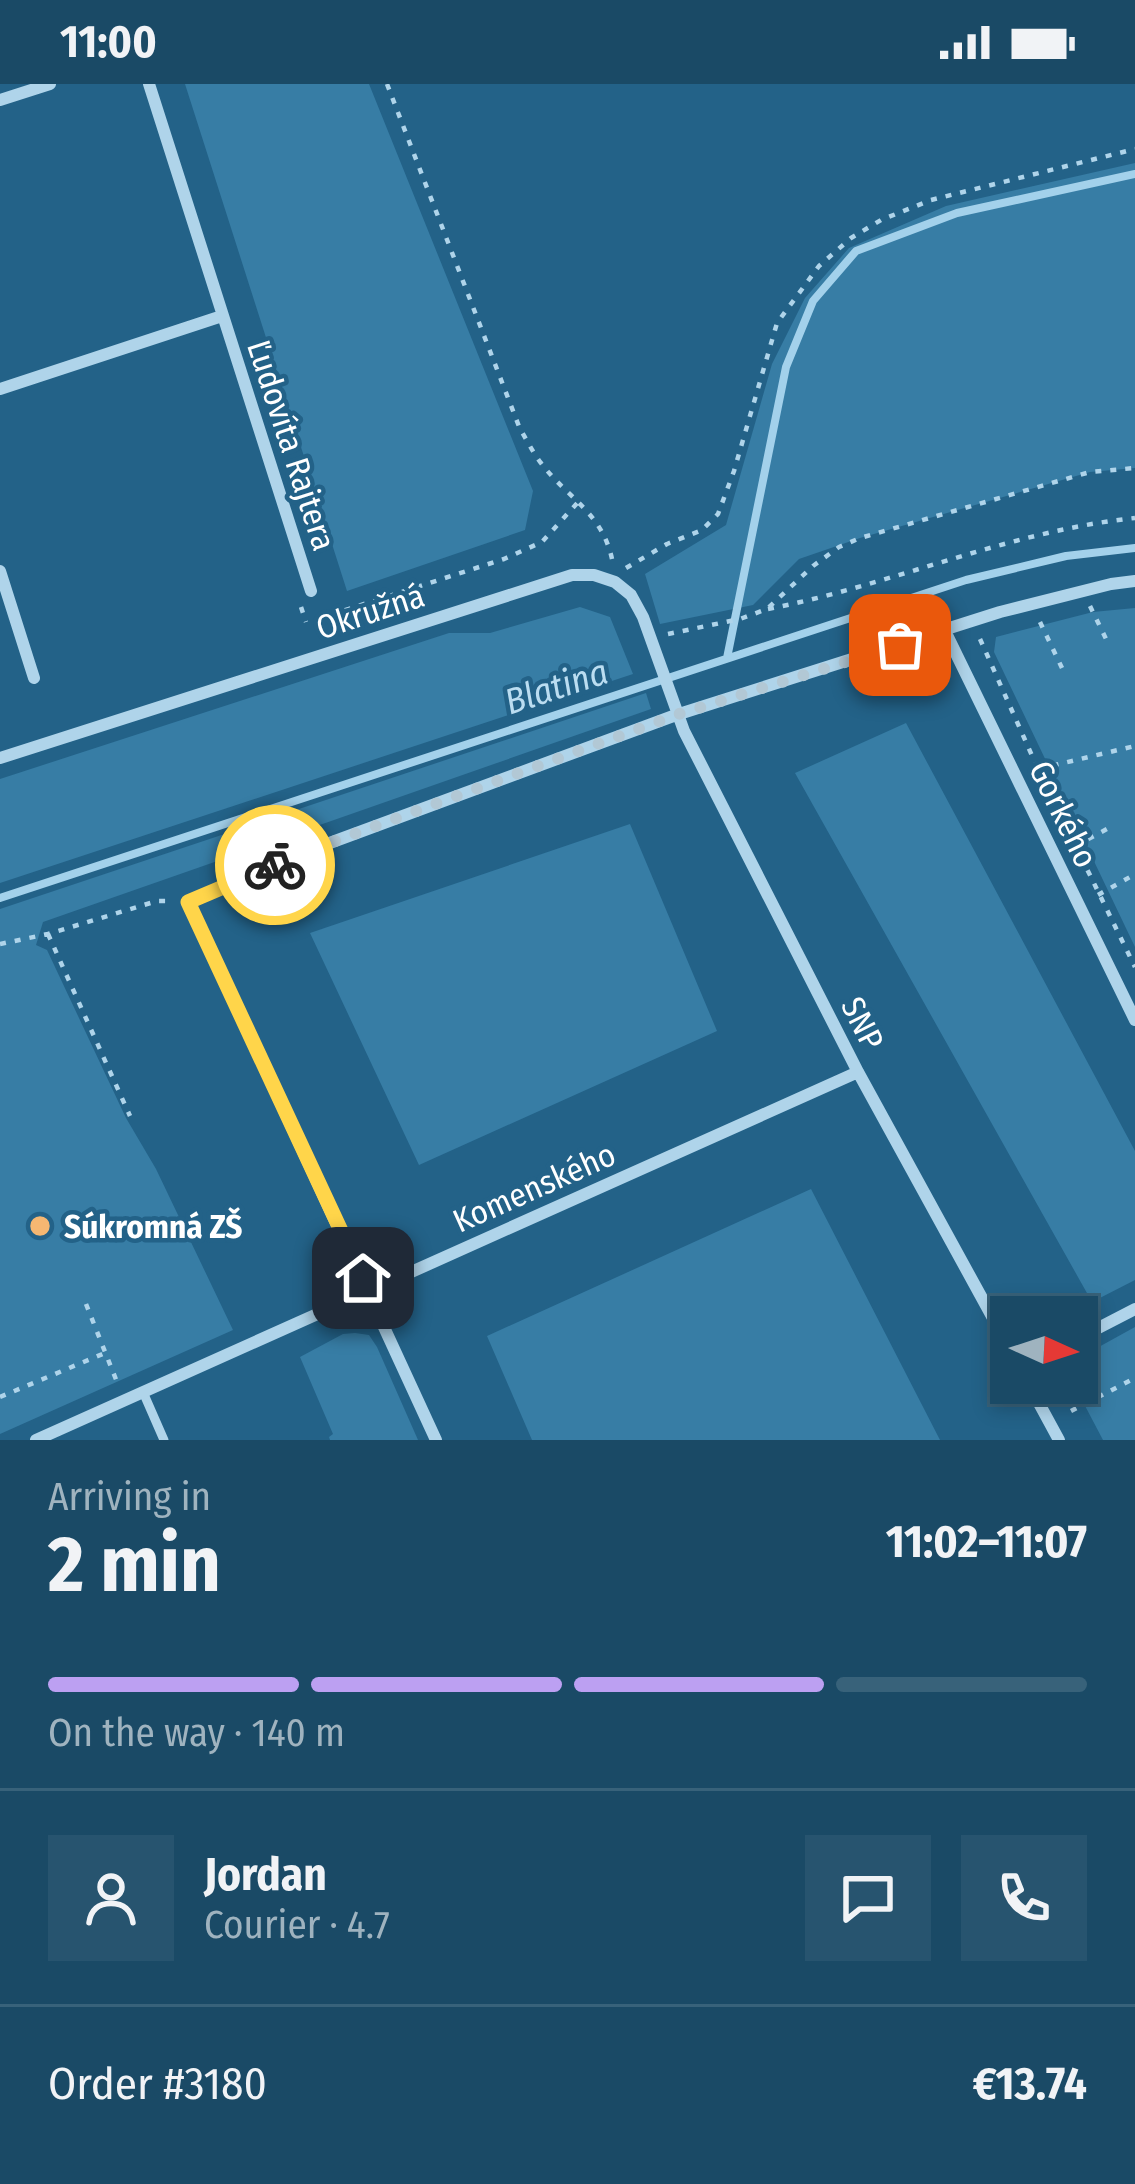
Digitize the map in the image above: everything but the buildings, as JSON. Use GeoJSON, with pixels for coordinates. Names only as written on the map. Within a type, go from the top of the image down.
{"type":"FeatureCollection","features":[{"type":"Feature","properties":{"kind":"street"},"geometry":{"type":"LineString","coordinates":[[0,100],[50,84]]}},
{"type":"Feature","properties":{"kind":"street","name":"Ľudovíta Rajtera"},"geometry":{"type":"LineString","coordinates":[[149,84],[311,591]]}},
{"type":"Feature","properties":{"kind":"street","name":"Ľudovíta Rajtera"},"geometry":{"type":"LineString","coordinates":[[0,389],[222,316]]}},
{"type":"Feature","properties":{"kind":"street"},"geometry":{"type":"LineString","coordinates":[[0,572],[34,678]]}},
{"type":"Feature","properties":{"kind":"street","name":"Okružná"},"geometry":{"type":"LineString","coordinates":[[0,758],[572,575],[616,582]]}},
{"type":"Feature","properties":{"kind":"street"},"geometry":{"type":"LineString","coordinates":[[436,1440],[188,902],[327,844],[676,715],[1000,612],[1135,581]]}},
{"type":"Feature","properties":{"kind":"street"},"geometry":{"type":"LineString","coordinates":[[616,582],[632,595],[676,715]]}},
{"type":"Feature","properties":{"kind":"street","name":"Gorkého"},"geometry":{"type":"LineString","coordinates":[[945,632],[1135,1021]]}},
{"type":"Feature","properties":{"kind":"street","name":"SNP"},"geometry":{"type":"LineString","coordinates":[[676,715],[858,1072],[990,1313]]}},
{"type":"Feature","properties":{"kind":"street","name":"Komenského"},"geometry":{"type":"LineString","coordinates":[[36,1440],[858,1072]]}},
{"type":"Feature","properties":{"kind":"street"},"geometry":{"type":"LineString","coordinates":[[1098,1328],[1135,1309]]}},
{"type":"Feature","properties":{"kind":"street"},"geometry":{"type":"LineString","coordinates":[[1039,1404],[1059,1440]]}},
{"type":"Feature","properties":{"kind":"lane"},"geometry":{"type":"LineString","coordinates":[[143,1392],[164,1440]]}},
{"type":"Feature","properties":{"kind":"path"},"geometry":{"type":"LineString","coordinates":[[387,84],[520,429],[541,463],[603,530],[616,582]]}},
{"type":"Feature","properties":{"kind":"path"},"geometry":{"type":"LineString","coordinates":[[616,582],[626,568],[702,530],[718,514],[777,323],[819,266],[851,238],[931,200],[1135,149]]}},
{"type":"Feature","properties":{"kind":"path"},"geometry":{"type":"LineString","coordinates":[[767,609],[813,566],[860,538],[1075,476],[1135,468]]}},
{"type":"Feature","properties":{"kind":"path"},"geometry":{"type":"LineString","coordinates":[[333,614],[504,559],[542,542],[579,501]]}},
{"type":"Feature","properties":{"kind":"path"},"geometry":{"type":"LineString","coordinates":[[650,638],[740,619],[1086,523],[1135,518]]}},
{"type":"Feature","properties":{"kind":"path"},"geometry":{"type":"LineString","coordinates":[[1090,606],[1109,645]]}},
{"type":"Feature","properties":{"kind":"path"},"geometry":{"type":"LineString","coordinates":[[1038,617],[1062,668]]}},
{"type":"Feature","properties":{"kind":"path"},"geometry":{"type":"LineString","coordinates":[[978,634],[1135,967]]}},
{"type":"Feature","properties":{"kind":"path"},"geometry":{"type":"LineString","coordinates":[[1038,769],[1135,746]]}},
{"type":"Feature","properties":{"kind":"path"},"geometry":{"type":"LineString","coordinates":[[1076,846],[1107,829]]}},
{"type":"Feature","properties":{"kind":"path"},"geometry":{"type":"LineString","coordinates":[[1100,894],[1130,877]]}},
{"type":"Feature","properties":{"kind":"path"},"geometry":{"type":"LineString","coordinates":[[0,944],[157,901],[188,902]]}},
{"type":"Feature","properties":{"kind":"path"},"geometry":{"type":"LineString","coordinates":[[48,934],[130,1116]]}},
{"type":"Feature","properties":{"kind":"path"},"geometry":{"type":"LineString","coordinates":[[86,1304],[119,1387]]}},
{"type":"Feature","properties":{"kind":"path"},"geometry":{"type":"LineString","coordinates":[[0,1397],[105,1352]]}},
{"type":"Feature","properties":{"kind":"path"},"geometry":{"type":"LineString","coordinates":[[1071,1411],[1135,1378]]}},
{"type":"Feature","properties":{"kind":"shaded area"},"geometry":{"type":"Polygon","coordinates":[[[185,84],[369,84],[533,491],[525,530],[347,591],[185,84]]]}},
{"type":"Feature","properties":{"kind":"shaded area"},"geometry":{"type":"Polygon","coordinates":[[[1135,163],[1135,468],[1090,472],[860,538],[799,559],[753,605],[660,624],[645,574],[726,525],[772,364],[805,298],[849,248],[946,206],[1135,163]]]}},
{"type":"Feature","properties":{"kind":"shaded area"},"geometry":{"type":"Polygon","coordinates":[[[580,607],[610,617],[633,674],[0,883],[0,779],[449,633],[490,633],[580,607]]]}},
{"type":"Feature","properties":{"kind":"shaded area"},"geometry":{"type":"Polygon","coordinates":[[[1135,608],[1135,947],[994,652],[996,637],[1093,612],[1135,608]]]}},
{"type":"Feature","properties":{"kind":"shaded area"},"geometry":{"type":"Polygon","coordinates":[[[646,693],[651,709],[43,922],[36,945],[47,950],[233,1330],[0,1434],[0,909],[646,693]]]}},
{"type":"Feature","properties":{"kind":"shaded area"},"geometry":{"type":"Polygon","coordinates":[[[906,723],[1135,1151],[1135,1280],[1098,1299],[1089,1296],[795,773],[906,723]]]}},
{"type":"Feature","properties":{"kind":"shaded area"},"geometry":{"type":"Polygon","coordinates":[[[630,824],[717,1031],[419,1165],[310,933],[630,824]]]}},
{"type":"Feature","properties":{"kind":"shaded area"},"geometry":{"type":"Polygon","coordinates":[[[811,1189],[940,1440],[532,1440],[487,1336],[811,1189]]]}},
{"type":"Feature","properties":{"kind":"shaded area"},"geometry":{"type":"Polygon","coordinates":[[[1135,1327],[1135,1440],[1103,1440],[1084,1404],[1098,1404],[1098,1347],[1135,1327]]]}},
{"type":"Feature","properties":{"kind":"shaded area"},"geometry":{"type":"Polygon","coordinates":[[[343,1334],[369,1335],[377,1347],[418,1440],[330,1440],[333,1434],[300,1357],[343,1334]]]}},
{"type":"Feature","properties":{"kind":"waterway"},"geometry":{"type":"LineString","coordinates":[[727,658],[786,367],[813,301],[856,251],[957,213],[1135,174]]}},
{"type":"Feature","properties":{"kind":"waterway","name":"Blatina"},"geometry":{"type":"LineString","coordinates":[[0,898],[966,580],[1066,556],[1135,548]]}},
{"type":"Feature","properties":{"kind":"way so far"},"geometry":{"type":"LineString","coordinates":[[275,865],[676,715],[900,645]]}},
{"type":"Feature","properties":{"kind":"place","name":"Súkromná ZŠ"},"geometry":{"type":"Point","coordinates":[40,1226]}},
{"type":"Feature","properties":{"kind":"route"},"geometry":{"type":"LineString","coordinates":[[275,865],[188,902],[363,1278]]}}]}
